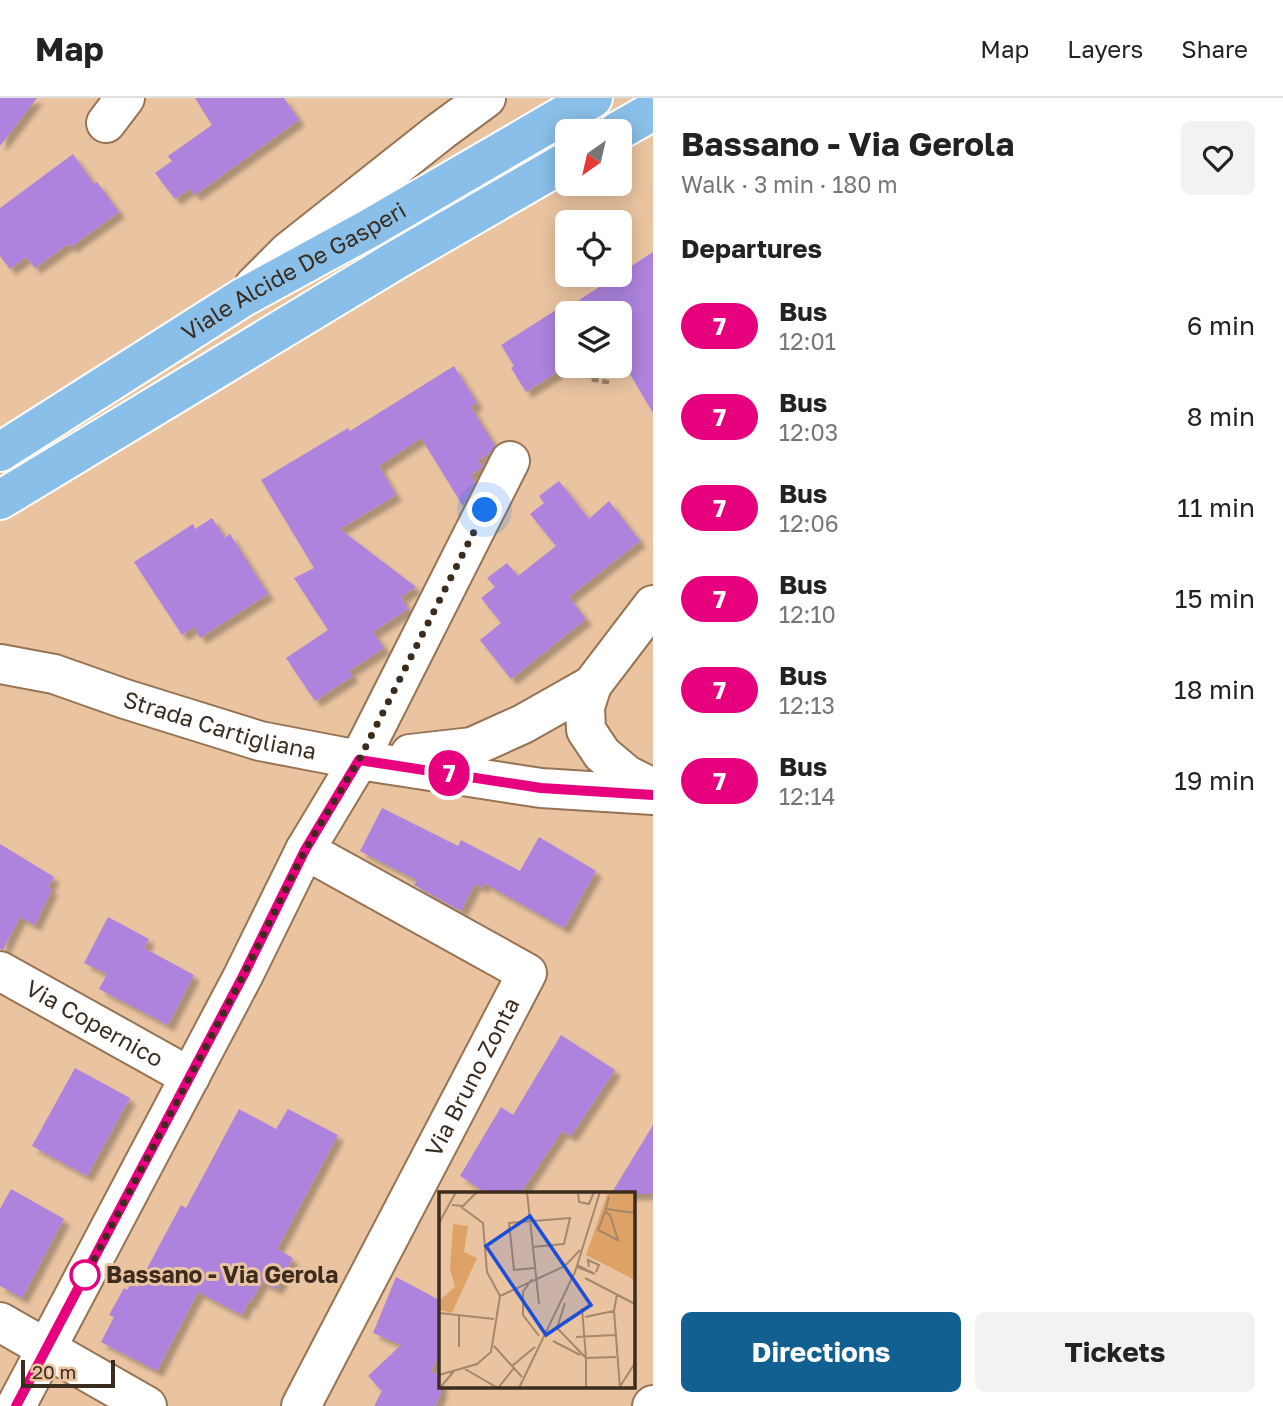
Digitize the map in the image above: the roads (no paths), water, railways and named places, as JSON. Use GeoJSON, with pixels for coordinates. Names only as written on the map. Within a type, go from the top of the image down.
{"type":"FeatureCollection","features":[{"type":"Feature","properties":{"kind":"main road","name":"Viale Alcide De Gasperi"},"geometry":{"type":"LineString","coordinates":[[0,452],[242,299],[593,98]]}},
{"type":"Feature","properties":{"kind":"main road"},"geometry":{"type":"LineString","coordinates":[[632,123],[653,111]]}},
{"type":"Feature","properties":{"kind":"main road","name":"Viale Alcide De Gasperi"},"geometry":{"type":"LineString","coordinates":[[0,500],[396,260],[555,168]]}},
{"type":"Feature","properties":{"kind":"street"},"geometry":{"type":"LineString","coordinates":[[242,299],[288,252],[486,98]]}},
{"type":"Feature","properties":{"kind":"street"},"geometry":{"type":"LineString","coordinates":[[16,1406],[243,976],[305,850],[359,760],[510,461]]}},
{"type":"Feature","properties":{"kind":"street"},"geometry":{"type":"LineString","coordinates":[[653,605],[592,685],[585,707],[586,730],[602,754],[627,775],[653,788]]}},
{"type":"Feature","properties":{"kind":"street","name":"Strada Cartigliana"},"geometry":{"type":"LineString","coordinates":[[0,664],[54,674],[260,741],[359,760],[541,788],[653,795]]}},
{"type":"Feature","properties":{"kind":"street"},"geometry":{"type":"LineString","coordinates":[[359,760],[471,747],[523,724],[592,685]]}},
{"type":"Feature","properties":{"kind":"street","name":"Via Bruno Zonta"},"geometry":{"type":"LineString","coordinates":[[301,1406],[527,973],[305,850]]}},
{"type":"Feature","properties":{"kind":"street","name":"Via Copernico"},"geometry":{"type":"LineString","coordinates":[[0,971],[190,1077]]}},
{"type":"Feature","properties":{"kind":"street"},"geometry":{"type":"LineString","coordinates":[[0,1322],[147,1406]]}},
{"type":"Feature","properties":{"kind":"place","name":"Bassano - Via Gerola"},"geometry":{"type":"Point","coordinates":[85,1275]}}]}
